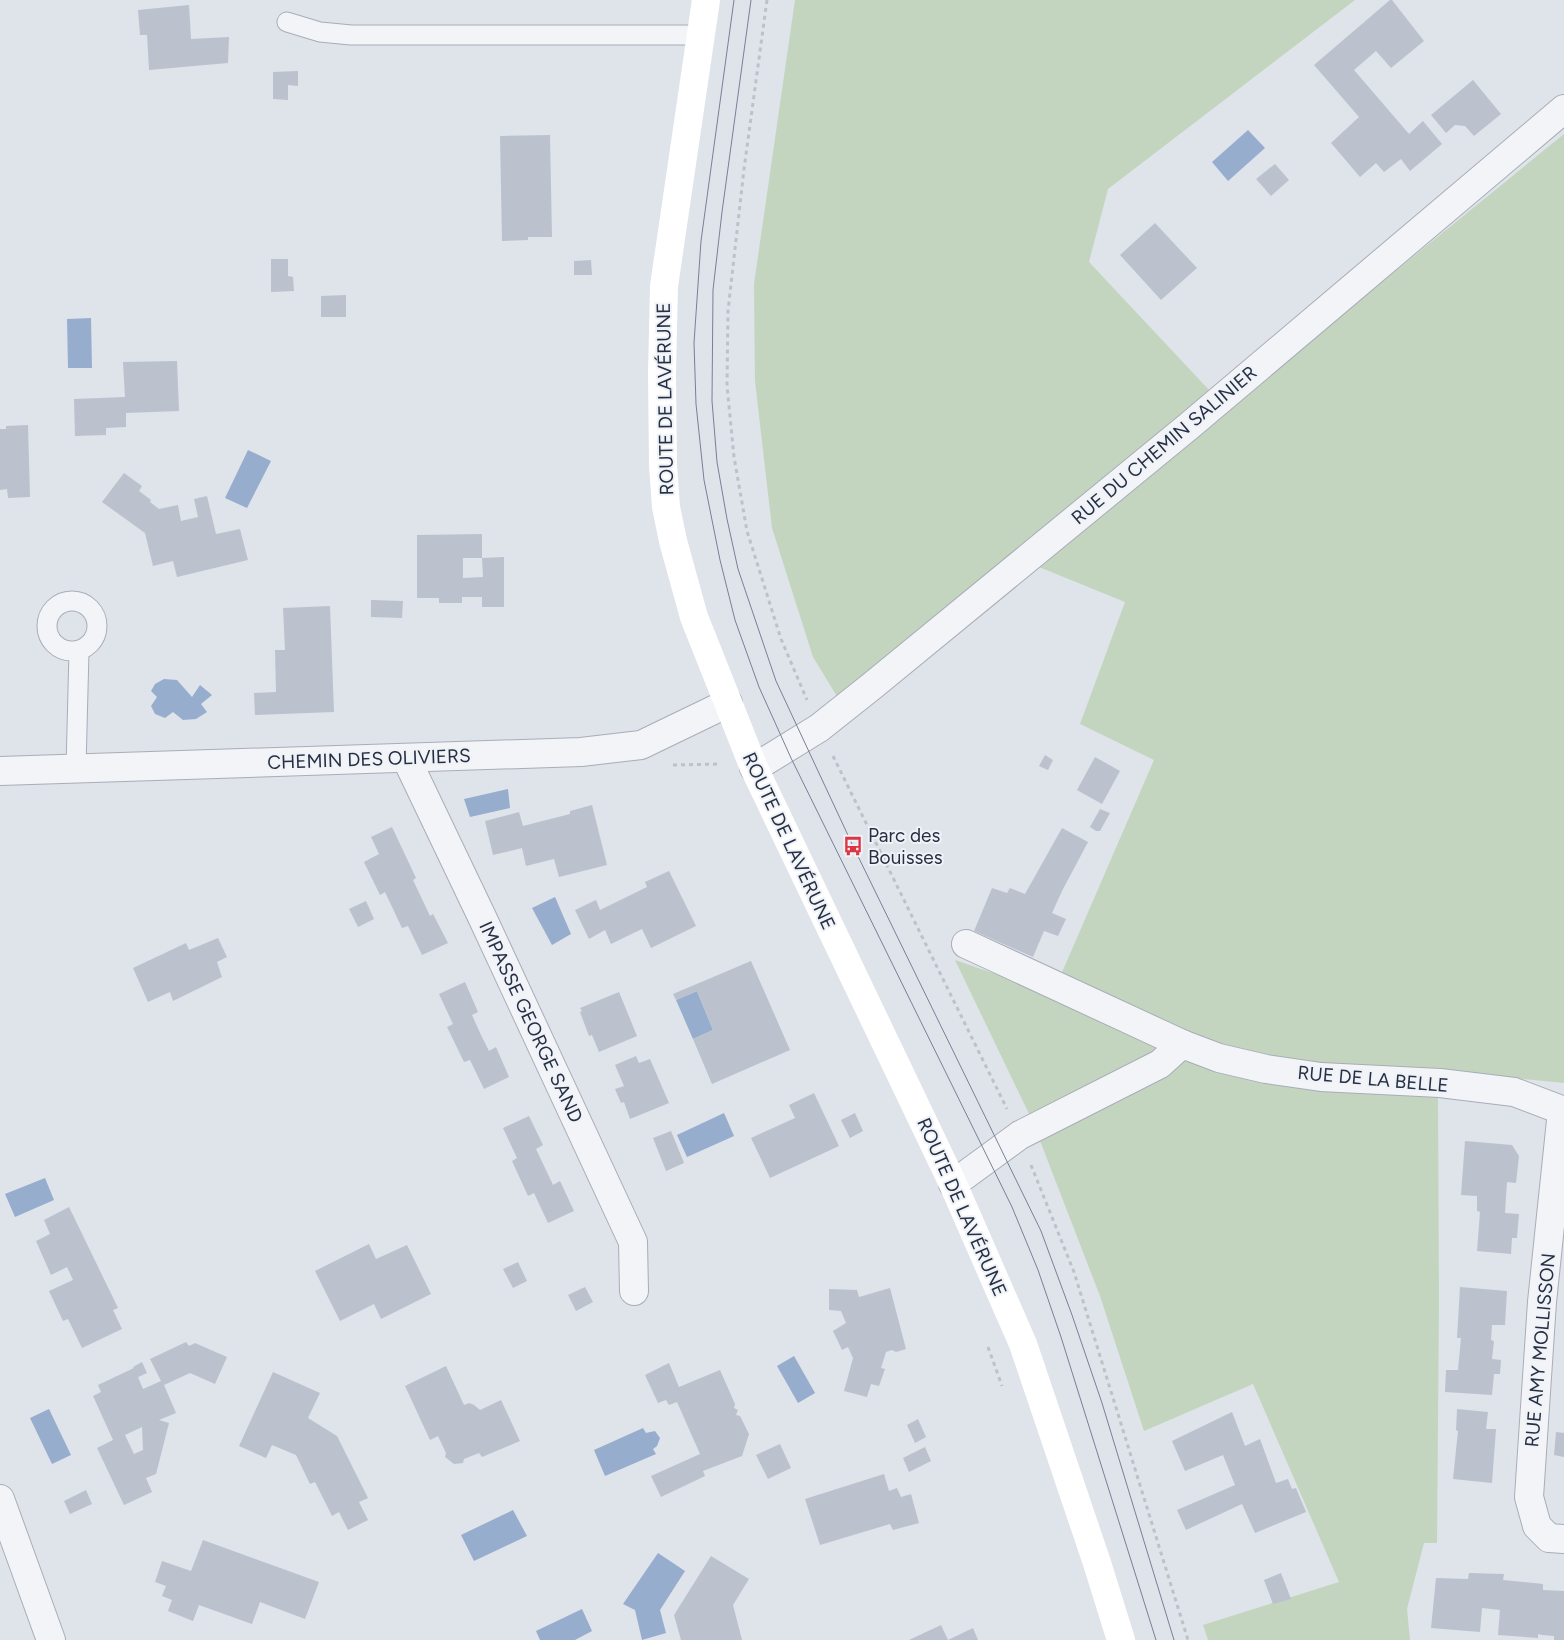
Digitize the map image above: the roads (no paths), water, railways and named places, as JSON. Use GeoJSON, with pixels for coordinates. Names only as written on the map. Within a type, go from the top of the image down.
{"type":"FeatureCollection","features":[{"type":"Feature","properties":{"kind":"main road","name":"ROUTE DE LAVÉRUNE"},"geometry":{"type":"LineString","coordinates":[[706,0],[664,286],[662,374],[663,465],[666,507],[673,541],[694,617],[754,768],[953,1184],[1023,1344],[1098,1562],[1121,1640]]}},
{"type":"Feature","properties":{"kind":"street","name":"RUE DU CHEMIN SALINIER"},"geometry":{"type":"LineString","coordinates":[[754,768],[819,728],[1189,426],[1564,109]]}},
{"type":"Feature","properties":{"kind":"street","name":"CHEMIN DES OLIVIERS"},"geometry":{"type":"LineString","coordinates":[[0,771],[581,752],[641,745],[728,703]]}},
{"type":"Feature","properties":{"kind":"street","name":"IMPASSE GEORGE SAND"},"geometry":{"type":"LineString","coordinates":[[406,758],[634,1242],[634,1291]]}},
{"type":"Feature","properties":{"kind":"street","name":"RUE DE LA BELLE"},"geometry":{"type":"LineString","coordinates":[[966,944],[1182,1044],[1219,1058],[1275,1070],[1321,1076],[1440,1083],[1514,1092],[1563,1111]]}},
{"type":"Feature","properties":{"kind":"street"},"geometry":{"type":"LineString","coordinates":[[953,1184],[1020,1135],[1160,1064],[1182,1044]]}},
{"type":"Feature","properties":{"kind":"street","name":"RUE AMY MOLLISSON"},"geometry":{"type":"LineString","coordinates":[[1563,1111],[1542,1302],[1529,1497],[1537,1526],[1549,1538],[1564,1539]]}},
{"type":"Feature","properties":{"kind":"street"},"geometry":{"type":"LineString","coordinates":[[0,1499],[52,1640]]}},
{"type":"Feature","properties":{"kind":"lane"},"geometry":{"type":"LineString","coordinates":[[287,22],[320,32],[351,36],[700,35]]}},
{"type":"Feature","properties":{"kind":"lane"},"geometry":{"type":"LineString","coordinates":[[76,768],[79,650]]}},
{"type":"Feature","properties":{"kind":"water"},"geometry":{"type":"Polygon","coordinates":[[[1248,130],[1265,148],[1228,181],[1212,162],[1248,130]]]}},
{"type":"Feature","properties":{"kind":"water"},"geometry":{"type":"Polygon","coordinates":[[[91,318],[92,368],[68,368],[67,319],[91,318]]]}},
{"type":"Feature","properties":{"kind":"water"},"geometry":{"type":"Polygon","coordinates":[[[248,450],[271,461],[247,508],[225,498],[248,450]]]}},
{"type":"Feature","properties":{"kind":"water"},"geometry":{"type":"Polygon","coordinates":[[[164,679],[177,680],[192,697],[200,685],[212,695],[201,704],[207,712],[196,719],[183,720],[173,712],[165,718],[155,714],[151,706],[157,697],[151,691],[155,684],[164,679]]]}},
{"type":"Feature","properties":{"kind":"water"},"geometry":{"type":"Polygon","coordinates":[[[508,789],[510,808],[470,817],[464,799],[508,789]]]}},
{"type":"Feature","properties":{"kind":"water"},"geometry":{"type":"Polygon","coordinates":[[[555,897],[571,934],[552,945],[532,908],[555,897]]]}},
{"type":"Feature","properties":{"kind":"water"},"geometry":{"type":"Polygon","coordinates":[[[697,991],[713,1030],[693,1039],[676,1000],[697,991]]]}},
{"type":"Feature","properties":{"kind":"water"},"geometry":{"type":"Polygon","coordinates":[[[724,1113],[734,1136],[687,1157],[677,1135],[724,1113]]]}},
{"type":"Feature","properties":{"kind":"water"},"geometry":{"type":"Polygon","coordinates":[[[45,1178],[54,1200],[15,1217],[5,1194],[45,1178]]]}},
{"type":"Feature","properties":{"kind":"water"},"geometry":{"type":"Polygon","coordinates":[[[794,1356],[815,1393],[798,1403],[777,1366],[794,1356]]]}},
{"type":"Feature","properties":{"kind":"water"},"geometry":{"type":"Polygon","coordinates":[[[49,1409],[71,1455],[52,1464],[30,1418],[49,1409]]]}},
{"type":"Feature","properties":{"kind":"water"},"geometry":{"type":"Polygon","coordinates":[[[643,1428],[646,1433],[655,1431],[660,1438],[657,1446],[653,1449],[656,1454],[605,1476],[594,1450],[643,1428]]]}},
{"type":"Feature","properties":{"kind":"water"},"geometry":{"type":"Polygon","coordinates":[[[513,1510],[527,1536],[474,1561],[461,1535],[513,1510]]]}},
{"type":"Feature","properties":{"kind":"water"},"geometry":{"type":"Polygon","coordinates":[[[658,1553],[685,1571],[660,1610],[666,1633],[642,1640],[635,1610],[623,1604],[658,1553]]]}},
{"type":"Feature","properties":{"kind":"water"},"geometry":{"type":"Polygon","coordinates":[[[582,1609],[592,1631],[575,1640],[540,1640],[536,1631],[582,1609]]]}},
{"type":"Feature","properties":{"kind":"tram line"},"geometry":{"type":"LineString","coordinates":[[734,0],[701,241],[694,343],[696,404],[704,480],[720,560],[735,620],[759,687],[791,758],[1012,1207],[1038,1270],[1061,1337],[1156,1640]]}},
{"type":"Feature","properties":{"kind":"tram line"},"geometry":{"type":"LineString","coordinates":[[751,0],[713,290],[712,401],[717,462],[738,569],[776,681],[853,846],[1041,1231],[1102,1403],[1174,1640]]}},
{"type":"Feature","properties":{"kind":"place","name":"Parc des Bouisses"},"geometry":{"type":"Point","coordinates":[853,846]}}]}
